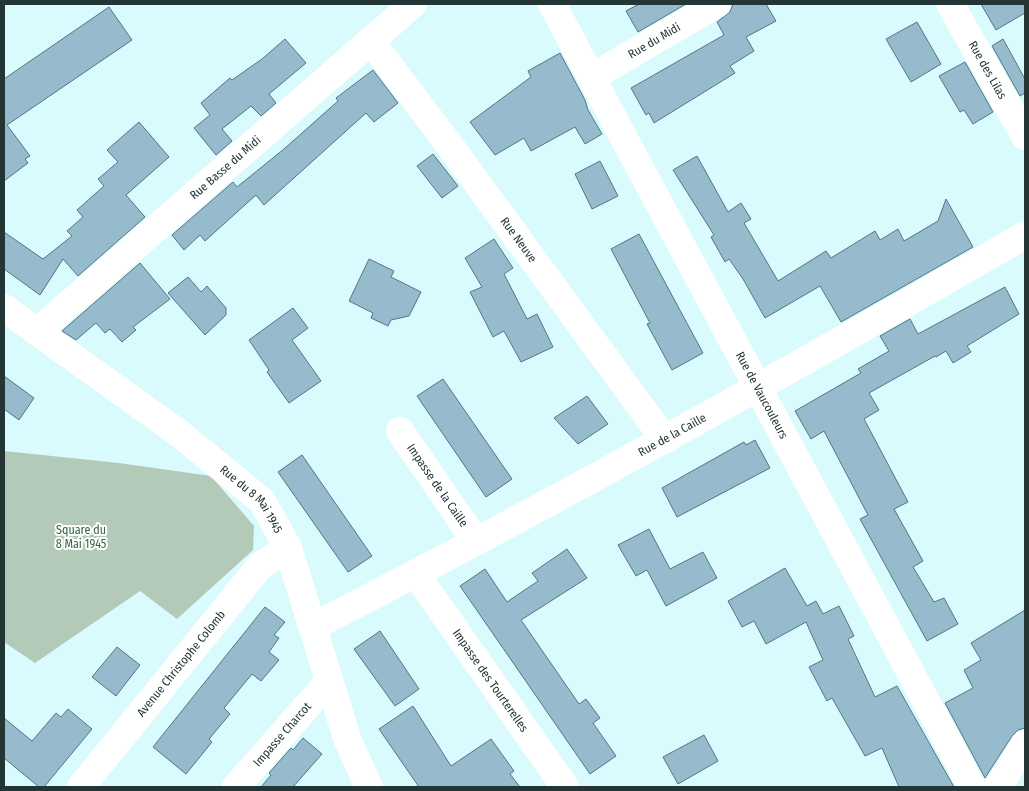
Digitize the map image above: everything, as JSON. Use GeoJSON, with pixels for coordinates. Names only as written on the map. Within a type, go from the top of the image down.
{"type":"FeatureCollection","features":[{"type":"Feature","properties":{"kind":"street","name":"Rue Basse du Midi"},"geometry":{"type":"LineString","coordinates":[[37,332],[370,40],[414,4]]}},
{"type":"Feature","properties":{"kind":"street","name":"Rue de Vaucouleurs"},"geometry":{"type":"LineString","coordinates":[[552,4],[757,390],[832,522],[972,787]]}},
{"type":"Feature","properties":{"kind":"street","name":"Rue du Midi"},"geometry":{"type":"LineString","coordinates":[[592,77],[718,4]]}},
{"type":"Feature","properties":{"kind":"street","name":"Rue des Lilas"},"geometry":{"type":"LineString","coordinates":[[950,4],[1025,136]]}},
{"type":"Feature","properties":{"kind":"street","name":"Rue Neuve"},"geometry":{"type":"LineString","coordinates":[[370,40],[453,150],[665,440]]}},
{"type":"Feature","properties":{"kind":"street","name":"Rue de la Caille"},"geometry":{"type":"LineString","coordinates":[[314,626],[416,574],[475,540],[757,390],[1025,235]]}},
{"type":"Feature","properties":{"kind":"street","name":"Rue du 8 Mai 1945"},"geometry":{"type":"LineString","coordinates":[[4,308],[180,434],[262,502],[288,548],[314,626],[348,741],[369,787]]}},
{"type":"Feature","properties":{"kind":"street","name":"Impasse de la Caille"},"geometry":{"type":"LineString","coordinates":[[400,431],[475,540]]}},
{"type":"Feature","properties":{"kind":"street","name":"Avenue Christophe Colomb"},"geometry":{"type":"LineString","coordinates":[[82,787],[260,566],[288,548]]}},
{"type":"Feature","properties":{"kind":"street","name":"Impasse des Tourterelles"},"geometry":{"type":"LineString","coordinates":[[416,574],[565,787]]}},
{"type":"Feature","properties":{"kind":"street","name":"Impasse Charcot"},"geometry":{"type":"LineString","coordinates":[[236,787],[329,681]]}},
{"type":"Feature","properties":{"kind":"street"},"geometry":{"type":"LineString","coordinates":[[998,787],[1025,744]]}},
{"type":"Feature","properties":{"kind":"green space","name":"Square du 8 Mai 1945"},"geometry":{"type":"Polygon","coordinates":[[[4,451],[119,463],[211,476],[254,526],[253,550],[177,619],[140,591],[35,663],[4,642],[4,451]]]}},
{"type":"Feature","properties":{"kind":"building"},"geometry":{"type":"Polygon","coordinates":[[[639,4],[686,4],[638,32],[626,11],[639,4]]]}},
{"type":"Feature","properties":{"kind":"building"},"geometry":{"type":"Polygon","coordinates":[[[733,4],[766,4],[776,21],[746,37],[754,51],[730,66],[735,73],[654,123],[649,113],[646,115],[631,88],[724,35],[717,22],[730,12],[733,4]]]}},
{"type":"Feature","properties":{"kind":"building"},"geometry":{"type":"Polygon","coordinates":[[[981,4],[1025,4],[1025,13],[996,30],[981,4]]]}},
{"type":"Feature","properties":{"kind":"building"},"geometry":{"type":"Polygon","coordinates":[[[109,7],[132,40],[7,125],[30,156],[25,159],[28,163],[4,181],[4,79],[109,7]]]}},
{"type":"Feature","properties":{"kind":"building"},"geometry":{"type":"Polygon","coordinates":[[[917,22],[941,64],[911,82],[886,39],[917,22]]]}},
{"type":"Feature","properties":{"kind":"building"},"geometry":{"type":"Polygon","coordinates":[[[285,39],[306,63],[269,94],[276,103],[261,116],[251,106],[222,129],[232,141],[216,155],[194,128],[210,115],[201,103],[230,78],[232,80],[262,59],[285,39]]]}},
{"type":"Feature","properties":{"kind":"building"},"geometry":{"type":"Polygon","coordinates":[[[1003,39],[1025,79],[1025,93],[1020,96],[992,46],[1003,39]]]}},
{"type":"Feature","properties":{"kind":"building"},"geometry":{"type":"Polygon","coordinates":[[[560,53],[602,134],[585,144],[575,127],[531,151],[524,138],[495,155],[470,122],[531,77],[528,71],[560,53]]]}},
{"type":"Feature","properties":{"kind":"building"},"geometry":{"type":"Polygon","coordinates":[[[965,62],[993,112],[973,124],[964,110],[960,112],[939,76],[965,62]]]}},
{"type":"Feature","properties":{"kind":"building"},"geometry":{"type":"Polygon","coordinates":[[[373,70],[398,103],[374,122],[366,113],[264,205],[256,195],[205,241],[200,235],[184,250],[172,235],[233,182],[237,187],[284,149],[338,101],[336,98],[373,70]]]}},
{"type":"Feature","properties":{"kind":"building"},"geometry":{"type":"Polygon","coordinates":[[[139,122],[169,157],[126,195],[145,217],[78,276],[63,259],[40,295],[4,269],[4,232],[43,259],[72,236],[67,231],[83,217],[77,210],[104,186],[98,179],[118,162],[107,150],[139,122]]]}},
{"type":"Feature","properties":{"kind":"building"},"geometry":{"type":"Polygon","coordinates":[[[433,154],[458,186],[442,198],[417,166],[433,154]]]}},
{"type":"Feature","properties":{"kind":"building"},"geometry":{"type":"Polygon","coordinates":[[[697,156],[728,212],[741,203],[751,219],[744,223],[778,281],[826,251],[831,258],[875,231],[880,240],[898,229],[904,241],[938,221],[946,199],[973,247],[841,322],[820,286],[765,318],[743,279],[729,259],[725,262],[711,237],[714,235],[673,170],[697,156]]]}},
{"type":"Feature","properties":{"kind":"building"},"geometry":{"type":"Polygon","coordinates":[[[600,161],[618,196],[592,209],[575,174],[600,161]]]}},
{"type":"Feature","properties":{"kind":"building"},"geometry":{"type":"Polygon","coordinates":[[[639,234],[703,353],[672,370],[647,324],[650,323],[611,249],[639,234]]]}},
{"type":"Feature","properties":{"kind":"building"},"geometry":{"type":"Polygon","coordinates":[[[494,239],[513,268],[504,274],[527,319],[537,314],[553,347],[521,362],[504,331],[493,337],[470,292],[482,287],[465,258],[494,239]]]}},
{"type":"Feature","properties":{"kind":"building"},"geometry":{"type":"Polygon","coordinates":[[[369,259],[394,271],[391,277],[421,292],[409,316],[391,320],[388,326],[371,318],[373,313],[349,301],[369,259]]]}},
{"type":"Feature","properties":{"kind":"building"},"geometry":{"type":"Polygon","coordinates":[[[140,263],[170,299],[133,327],[136,330],[122,342],[110,329],[105,333],[96,323],[76,340],[62,331],[140,263]]]}},
{"type":"Feature","properties":{"kind":"building"},"geometry":{"type":"Polygon","coordinates":[[[188,277],[201,292],[207,286],[226,308],[226,315],[205,335],[168,293],[188,277]]]}},
{"type":"Feature","properties":{"kind":"building"},"geometry":{"type":"Polygon","coordinates":[[[1005,287],[1019,314],[967,346],[971,352],[953,363],[946,351],[869,393],[879,410],[864,419],[908,502],[894,509],[923,561],[913,567],[934,602],[944,598],[958,624],[927,641],[860,519],[868,515],[824,431],[811,439],[795,411],[861,373],[858,369],[889,351],[880,336],[910,319],[918,334],[1005,287]]]}},
{"type":"Feature","properties":{"kind":"building"},"geometry":{"type":"Polygon","coordinates":[[[293,308],[308,328],[292,340],[321,381],[289,403],[267,372],[269,370],[249,340],[293,308]]]}},
{"type":"Feature","properties":{"kind":"building"},"geometry":{"type":"Polygon","coordinates":[[[4,376],[34,398],[19,420],[4,409],[4,376]]]}},
{"type":"Feature","properties":{"kind":"building"},"geometry":{"type":"Polygon","coordinates":[[[443,379],[512,479],[486,497],[417,396],[443,379]]]}},
{"type":"Feature","properties":{"kind":"building"},"geometry":{"type":"Polygon","coordinates":[[[587,396],[608,424],[578,444],[554,418],[587,396]]]}},
{"type":"Feature","properties":{"kind":"building"},"geometry":{"type":"Polygon","coordinates":[[[755,440],[770,468],[677,517],[662,488],[744,442],[746,445],[755,440]]]}},
{"type":"Feature","properties":{"kind":"building"},"geometry":{"type":"Polygon","coordinates":[[[302,455],[372,556],[348,572],[278,472],[302,455]]]}},
{"type":"Feature","properties":{"kind":"building"},"geometry":{"type":"Polygon","coordinates":[[[649,529],[670,569],[703,552],[717,578],[666,606],[647,570],[636,576],[618,545],[649,529]]]}},
{"type":"Feature","properties":{"kind":"building"},"geometry":{"type":"Polygon","coordinates":[[[567,549],[587,578],[521,620],[579,704],[586,699],[600,718],[593,723],[616,756],[590,774],[460,586],[485,569],[507,602],[538,581],[532,573],[567,549]]]}},
{"type":"Feature","properties":{"kind":"building"},"geometry":{"type":"Polygon","coordinates":[[[785,568],[807,606],[816,601],[823,614],[839,606],[854,636],[848,639],[875,697],[897,686],[954,787],[899,787],[882,748],[865,756],[832,698],[827,701],[809,667],[823,660],[806,622],[766,644],[754,621],[742,627],[728,601],[785,568]]]}},
{"type":"Feature","properties":{"kind":"building"},"geometry":{"type":"Polygon","coordinates":[[[265,607],[285,622],[274,635],[279,638],[269,652],[279,660],[261,681],[252,674],[224,708],[230,714],[209,739],[212,742],[186,774],[153,747],[265,607]]]}},
{"type":"Feature","properties":{"kind":"building"},"geometry":{"type":"Polygon","coordinates":[[[1025,610],[1025,728],[1018,730],[1012,736],[985,778],[945,703],[973,688],[964,670],[981,660],[971,643],[1025,610]]]}},
{"type":"Feature","properties":{"kind":"building"},"geometry":{"type":"Polygon","coordinates":[[[380,631],[419,689],[395,706],[354,649],[380,631]]]}},
{"type":"Feature","properties":{"kind":"building"},"geometry":{"type":"Polygon","coordinates":[[[117,647],[140,665],[116,696],[92,677],[117,647]]]}},
{"type":"Feature","properties":{"kind":"building"},"geometry":{"type":"Polygon","coordinates":[[[413,706],[451,766],[491,739],[514,771],[510,774],[520,787],[419,787],[379,729],[413,706]]]}},
{"type":"Feature","properties":{"kind":"building"},"geometry":{"type":"Polygon","coordinates":[[[68,709],[92,729],[44,787],[39,787],[4,758],[4,718],[32,741],[56,713],[61,717],[68,709]]]}},
{"type":"Feature","properties":{"kind":"building"},"geometry":{"type":"Polygon","coordinates":[[[704,735],[718,761],[678,784],[663,757],[704,735]]]}},
{"type":"Feature","properties":{"kind":"building"},"geometry":{"type":"Polygon","coordinates":[[[303,738],[322,754],[293,787],[261,787],[271,775],[269,773],[291,748],[293,750],[303,738]]]}}]}
